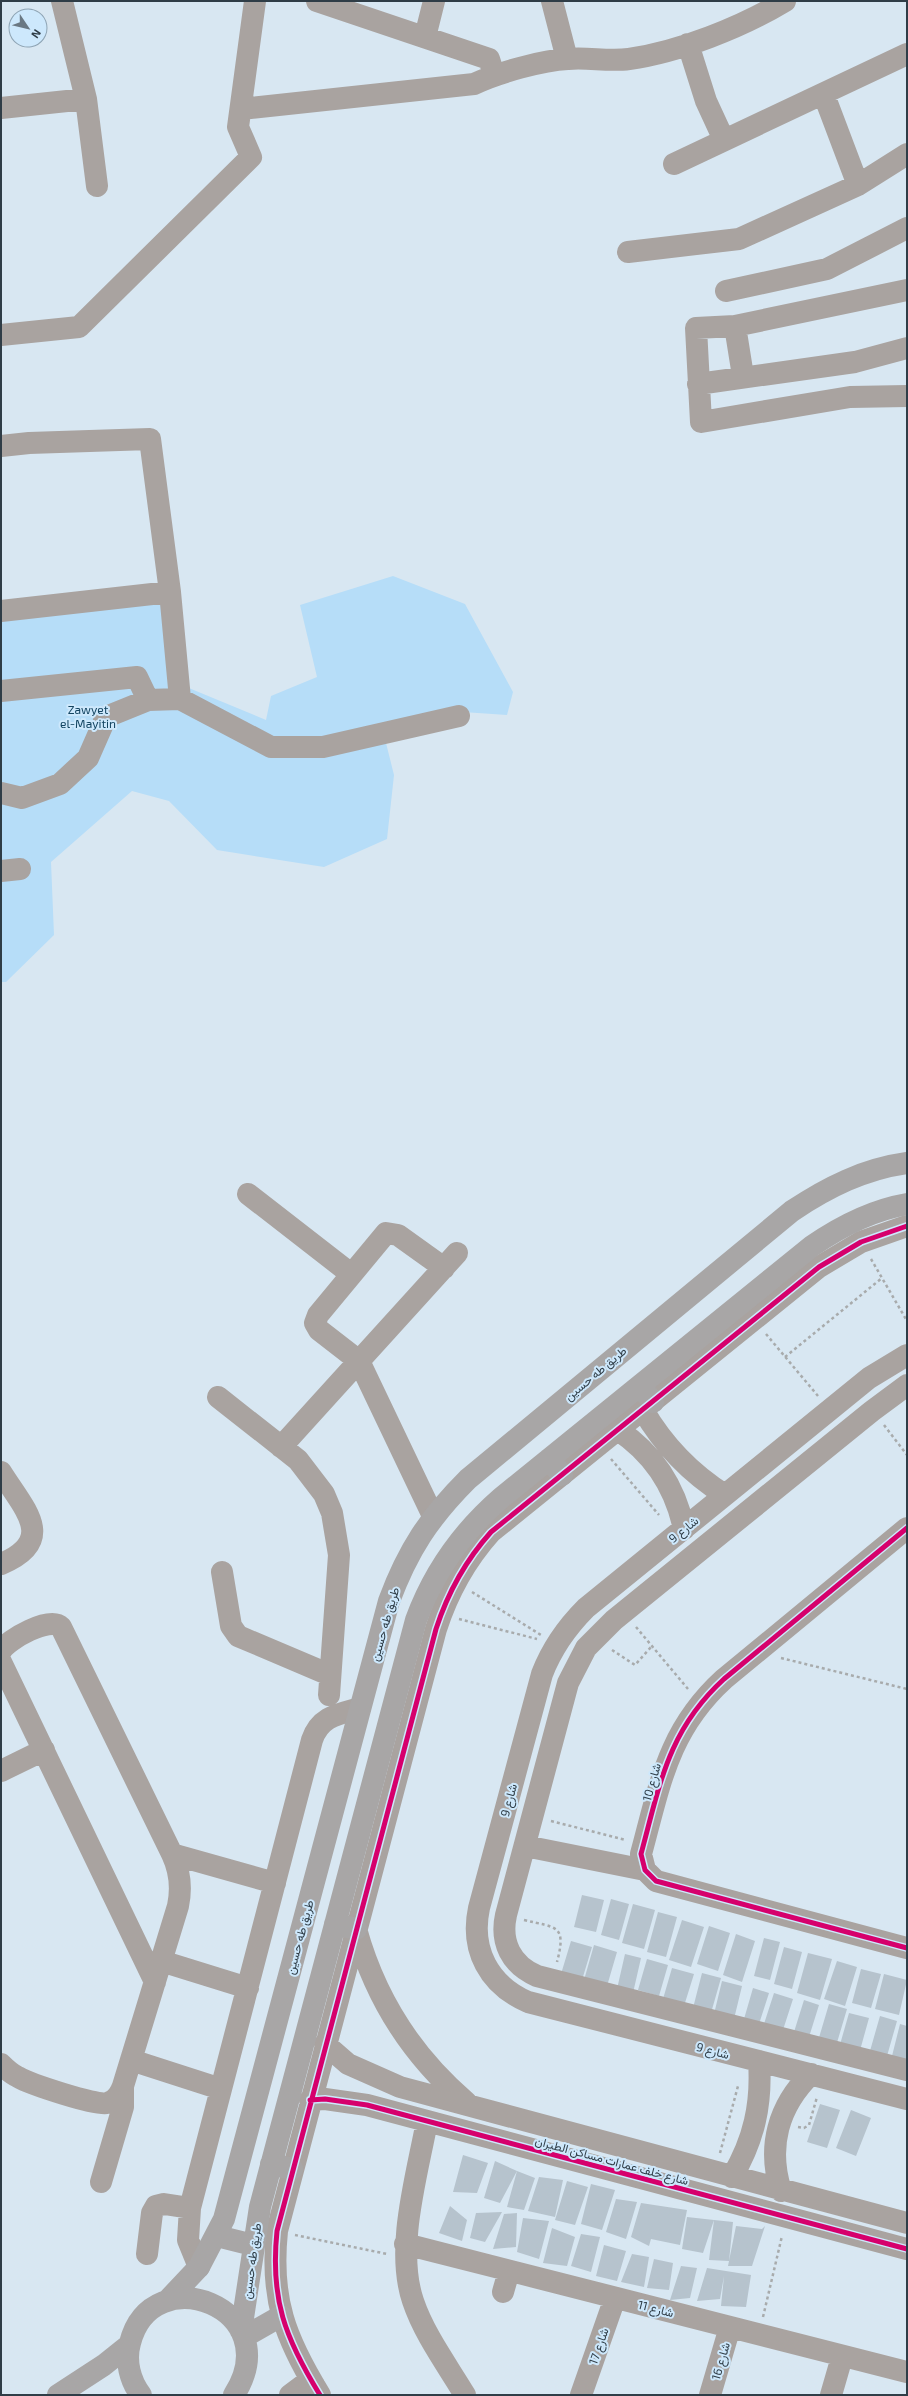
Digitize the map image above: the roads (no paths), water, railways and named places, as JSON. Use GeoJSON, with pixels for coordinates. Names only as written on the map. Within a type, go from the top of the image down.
{"type":"FeatureCollection","features":[{"type":"Feature","properties":{"kind":"main road","name":"طريق طه حسين"},"geometry":{"type":"LineString","coordinates":[[129,2345],[134,2331],[143,2318],[167,2301],[188,2281],[199,2267],[217,2236],[233,2187],[389,1601],[413,1546],[433,1516],[468,1479],[792,1211],[822,1191],[855,1176],[890,1166],[907,1163]]}},
{"type":"Feature","properties":{"kind":"main road","name":"طريق طه حسين"},"geometry":{"type":"LineString","coordinates":[[234,2395],[245,2373],[247,2361],[243,2334],[253,2245],[281,2166],[335,1924],[416,1620],[430,1585],[450,1553],[474,1523],[556,1467],[645,1399],[829,1234],[865,1215],[907,1204]]}},
{"type":"Feature","properties":{"kind":"main road"},"geometry":{"type":"LineString","coordinates":[[335,1924],[356,1929]]}},
{"type":"Feature","properties":{"kind":"main road"},"geometry":{"type":"LineString","coordinates":[[217,2236],[253,2245]]}},
{"type":"Feature","properties":{"kind":"main road"},"geometry":{"type":"LineString","coordinates":[[167,2301],[192,2298],[216,2305],[226,2312],[243,2334],[281,2316]]}},
{"type":"Feature","properties":{"kind":"main road"},"geometry":{"type":"LineString","coordinates":[[58,2395],[104,2365],[129,2345]]}},
{"type":"Feature","properties":{"kind":"main road"},"geometry":{"type":"LineString","coordinates":[[129,2345],[129,2368],[132,2380],[141,2395]]}},
{"type":"Feature","properties":{"kind":"street"},"geometry":{"type":"LineString","coordinates":[[62,1],[86,99],[97,186]]}},
{"type":"Feature","properties":{"kind":"street"},"geometry":{"type":"LineString","coordinates":[[1,335],[79,327],[251,156],[238,127],[255,1]]}},
{"type":"Feature","properties":{"kind":"street"},"geometry":{"type":"LineString","coordinates":[[317,1],[350,7],[489,59],[494,75]]}},
{"type":"Feature","properties":{"kind":"street"},"geometry":{"type":"LineString","coordinates":[[425,36],[434,1]]}},
{"type":"Feature","properties":{"kind":"street"},"geometry":{"type":"LineString","coordinates":[[552,1],[567,58]]}},
{"type":"Feature","properties":{"kind":"street"},"geometry":{"type":"LineString","coordinates":[[241,109],[474,84],[494,75],[567,58],[628,59],[688,44],[758,17],[785,1]]}},
{"type":"Feature","properties":{"kind":"street"},"geometry":{"type":"LineString","coordinates":[[688,44],[706,101],[724,140]]}},
{"type":"Feature","properties":{"kind":"street"},"geometry":{"type":"LineString","coordinates":[[674,164],[824,95],[907,54]]}},
{"type":"Feature","properties":{"kind":"street"},"geometry":{"type":"LineString","coordinates":[[824,95],[858,185]]}},
{"type":"Feature","properties":{"kind":"street"},"geometry":{"type":"LineString","coordinates":[[1,108],[86,99]]}},
{"type":"Feature","properties":{"kind":"street"},"geometry":{"type":"LineString","coordinates":[[628,252],[739,239],[858,185],[907,154]]}},
{"type":"Feature","properties":{"kind":"street"},"geometry":{"type":"LineString","coordinates":[[726,291],[827,269],[907,228]]}},
{"type":"Feature","properties":{"kind":"street"},"geometry":{"type":"LineString","coordinates":[[907,290],[735,326],[696,328],[701,422],[850,398],[907,396]]}},
{"type":"Feature","properties":{"kind":"street"},"geometry":{"type":"LineString","coordinates":[[735,326],[743,376]]}},
{"type":"Feature","properties":{"kind":"street"},"geometry":{"type":"LineString","coordinates":[[698,384],[743,376],[855,362],[907,348]]}},
{"type":"Feature","properties":{"kind":"street"},"geometry":{"type":"LineString","coordinates":[[1,446],[30,442],[150,439],[170,592],[180,699]]}},
{"type":"Feature","properties":{"kind":"street"},"geometry":{"type":"LineString","coordinates":[[1,611],[170,592]]}},
{"type":"Feature","properties":{"kind":"street"},"geometry":{"type":"LineString","coordinates":[[1,691],[137,677],[148,700]]}},
{"type":"Feature","properties":{"kind":"street"},"geometry":{"type":"LineString","coordinates":[[1,793],[22,798],[60,784],[88,758],[106,717],[148,700],[180,699],[271,747],[323,747],[459,716]]}},
{"type":"Feature","properties":{"kind":"street"},"geometry":{"type":"LineString","coordinates":[[248,1194],[351,1274]]}},
{"type":"Feature","properties":{"kind":"street"},"geometry":{"type":"LineString","coordinates":[[317,2390],[281,2316],[274,2265],[281,2166],[310,2100],[440,1614],[455,1581],[476,1549],[491,1532],[556,1467],[599,1445],[618,1430],[645,1399],[755,1320],[819,1267],[861,1242],[907,1226]]}},
{"type":"Feature","properties":{"kind":"street"},"geometry":{"type":"LineString","coordinates":[[281,1447],[359,1361],[450,1260],[398,1235],[390,1232],[381,1237],[318,1315],[315,1323],[319,1330],[359,1361],[433,1516]]}},
{"type":"Feature","properties":{"kind":"street","name":"شارع 9"},"geometry":{"type":"LineString","coordinates":[[907,1355],[886,1366],[830,1410],[586,1608],[555,1644],[542,1674],[479,1908],[477,1921],[478,1946],[482,1959],[496,1981],[516,1996],[528,2002],[907,2099]]}},
{"type":"Feature","properties":{"kind":"street"},"geometry":{"type":"LineString","coordinates":[[907,1386],[872,1411],[595,1637],[573,1670],[506,1915],[504,1932],[511,1955],[529,1972],[601,1992],[907,2070]]}},
{"type":"Feature","properties":{"kind":"street"},"geometry":{"type":"LineString","coordinates":[[218,1397],[298,1460],[324,1494],[332,1513],[337,1534],[339,1555],[330,1685],[238,1636],[231,1626],[222,1572]]}},
{"type":"Feature","properties":{"kind":"street"},"geometry":{"type":"LineString","coordinates":[[645,1399],[665,1444],[678,1458],[703,1480],[725,1495]]}},
{"type":"Feature","properties":{"kind":"street"},"geometry":{"type":"LineString","coordinates":[[618,1430],[645,1452],[667,1479],[674,1495],[680,1532]]}},
{"type":"Feature","properties":{"kind":"street"},"geometry":{"type":"LineString","coordinates":[[787,1445],[804,1466]]}},
{"type":"Feature","properties":{"kind":"street"},"geometry":{"type":"LineString","coordinates":[[1,1472],[29,1517],[33,1532],[30,1544],[23,1553],[1,1564]]}},
{"type":"Feature","properties":{"kind":"street","name":"شارع 10"},"geometry":{"type":"LineString","coordinates":[[645,1870],[641,1854],[668,1757],[684,1726],[700,1704],[720,1682],[907,1528]]}},
{"type":"Feature","properties":{"kind":"street"},"geometry":{"type":"LineString","coordinates":[[1,1651],[9,1641],[46,1624],[54,1622],[61,1627],[172,1854],[179,1874],[180,1895],[123,2086],[117,2097],[112,2101],[100,2104],[27,2081],[12,2074],[1,2064]]}},
{"type":"Feature","properties":{"kind":"street"},"geometry":{"type":"LineString","coordinates":[[1,1662],[155,1982]]}},
{"type":"Feature","properties":{"kind":"street"},"geometry":{"type":"LineString","coordinates":[[199,2267],[188,2240],[190,2208],[315,1732],[331,1716],[360,1708]]}},
{"type":"Feature","properties":{"kind":"street"},"geometry":{"type":"LineString","coordinates":[[526,1734],[553,1740]]}},
{"type":"Feature","properties":{"kind":"street"},"geometry":{"type":"LineString","coordinates":[[1,1771],[44,1750]]}},
{"type":"Feature","properties":{"kind":"street"},"geometry":{"type":"LineString","coordinates":[[525,1846],[645,1870],[656,1880],[907,1948]]}},
{"type":"Feature","properties":{"kind":"street"},"geometry":{"type":"LineString","coordinates":[[172,1854],[275,1883]]}},
{"type":"Feature","properties":{"kind":"street"},"geometry":{"type":"LineString","coordinates":[[356,1929],[373,1979],[398,2027],[430,2069],[470,2105]]}},
{"type":"Feature","properties":{"kind":"street"},"geometry":{"type":"LineString","coordinates":[[161,1961],[248,1988]]}},
{"type":"Feature","properties":{"kind":"street"},"geometry":{"type":"LineString","coordinates":[[594,2019],[601,1992]]}},
{"type":"Feature","properties":{"kind":"street","name":"شارع خلف عمارات مساكن الطيران"},"geometry":{"type":"LineString","coordinates":[[325,2044],[348,2064],[400,2087],[781,2191],[907,2223]]}},
{"type":"Feature","properties":{"kind":"street"},"geometry":{"type":"LineString","coordinates":[[131,2060],[221,2089]]}},
{"type":"Feature","properties":{"kind":"street"},"geometry":{"type":"LineString","coordinates":[[723,2175],[750,2142],[756,2123],[760,2096],[753,2060]]}},
{"type":"Feature","properties":{"kind":"street"},"geometry":{"type":"LineString","coordinates":[[781,2191],[775,2164],[776,2137],[779,2122],[791,2096],[811,2074]]}},
{"type":"Feature","properties":{"kind":"street"},"geometry":{"type":"LineString","coordinates":[[101,2182],[123,2107],[123,2086]]}},
{"type":"Feature","properties":{"kind":"street"},"geometry":{"type":"LineString","coordinates":[[393,2112],[400,2087]]}},
{"type":"Feature","properties":{"kind":"street","name":"شارع خلف عمارات مساكن الطيران"},"geometry":{"type":"LineString","coordinates":[[310,2100],[339,2101],[393,2112],[907,2249]]}},
{"type":"Feature","properties":{"kind":"street"},"geometry":{"type":"LineString","coordinates":[[427,2121],[405,2251],[407,2280],[413,2303],[464,2395]]}},
{"type":"Feature","properties":{"kind":"street"},"geometry":{"type":"LineString","coordinates":[[147,2254],[152,2213],[156,2206],[164,2204],[190,2208]]}},
{"type":"Feature","properties":{"kind":"street","name":"شارع 11"},"geometry":{"type":"LineString","coordinates":[[405,2251],[509,2271],[907,2372]]}},
{"type":"Feature","properties":{"kind":"street"},"geometry":{"type":"LineString","coordinates":[[503,2292],[509,2271]]}},
{"type":"Feature","properties":{"kind":"street","name":"شارع 17"},"geometry":{"type":"LineString","coordinates":[[579,2386],[615,2298]]}},
{"type":"Feature","properties":{"kind":"street","name":"شارع 16"},"geometry":{"type":"LineString","coordinates":[[710,2395],[730,2327]]}},
{"type":"Feature","properties":{"kind":"street"},"geometry":{"type":"LineString","coordinates":[[831,2395],[842,2356]]}},
{"type":"Feature","properties":{"kind":"street"},"geometry":{"type":"LineString","coordinates":[[290,2395],[302,2386],[317,2390]]}},
{"type":"Feature","properties":{"kind":"park label","name":"Zawyet el-Mayitin"},"geometry":{"type":"Point","coordinates":[88,716]}}]}
